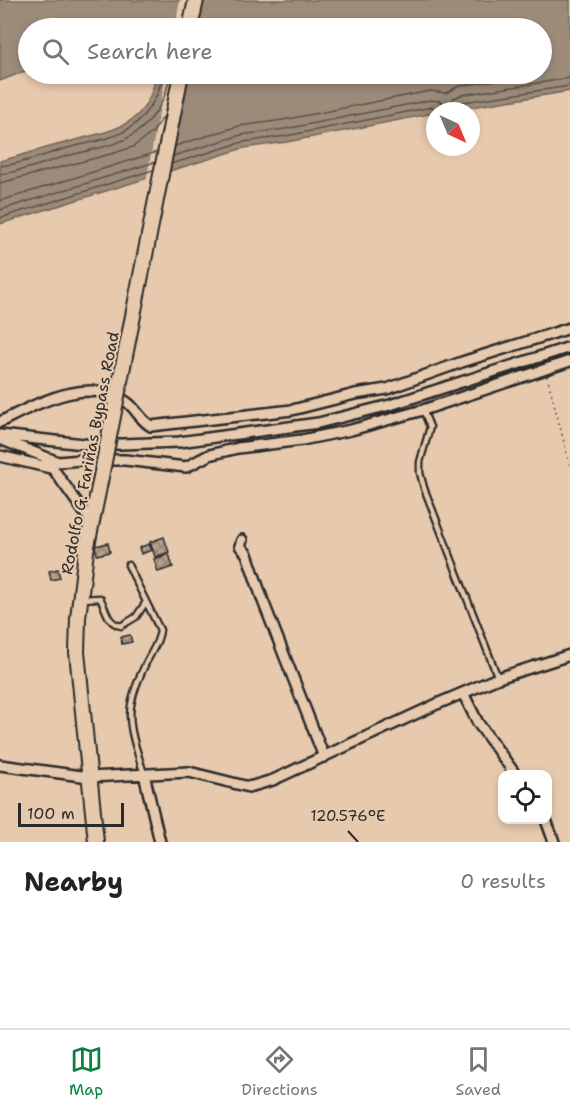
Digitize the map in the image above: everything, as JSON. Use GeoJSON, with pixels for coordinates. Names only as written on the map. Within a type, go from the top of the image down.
{"type":"FeatureCollection","features":[{"type":"Feature","properties":{"kind":"main road"},"geometry":{"type":"LineString","coordinates":[[192,18],[196,0]]}},
{"type":"Feature","properties":{"kind":"main road","name":"Rodolfo G. Fariñas Bypass Road"},"geometry":{"type":"LineString","coordinates":[[96,842],[77,652],[80,599],[92,523],[180,84]]}},
{"type":"Feature","properties":{"kind":"street"},"geometry":{"type":"LineString","coordinates":[[0,422],[38,404],[88,390],[112,394],[129,404],[143,422],[151,426],[292,410],[355,394],[387,389],[462,362],[570,328]]}},
{"type":"Feature","properties":{"kind":"street"},"geometry":{"type":"LineString","coordinates":[[0,437],[93,445],[179,442],[318,423],[390,405],[570,347]]}},
{"type":"Feature","properties":{"kind":"street"},"geometry":{"type":"LineString","coordinates":[[0,437],[46,459],[58,462],[125,460],[186,467],[209,455],[351,430],[423,410],[570,361]]}},
{"type":"Feature","properties":{"kind":"street"},"geometry":{"type":"LineString","coordinates":[[0,456],[51,468]]}},
{"type":"Feature","properties":{"kind":"street"},"geometry":{"type":"LineString","coordinates":[[46,459],[92,523]]}},
{"type":"Feature","properties":{"kind":"street"},"geometry":{"type":"LineString","coordinates":[[242,540],[240,546],[247,554],[263,602],[324,757]]}},
{"type":"Feature","properties":{"kind":"street"},"geometry":{"type":"LineString","coordinates":[[0,765],[89,777],[189,772],[249,787],[273,780],[498,678],[570,655]]}},
{"type":"Feature","properties":{"kind":"street"},"geometry":{"type":"LineString","coordinates":[[463,693],[478,723],[512,770]]}},
{"type":"Feature","properties":{"kind":"street"},"geometry":{"type":"LineString","coordinates":[[144,774],[160,842]]}},
{"type":"Feature","properties":{"kind":"street"},"geometry":{"type":"LineString","coordinates":[[548,824],[554,842]]}},
{"type":"Feature","properties":{"kind":"lane"},"geometry":{"type":"LineString","coordinates":[[423,410],[430,427],[420,462],[424,488],[498,678]]}},
{"type":"Feature","properties":{"kind":"lane"},"geometry":{"type":"LineString","coordinates":[[128,565],[158,624],[159,636],[132,696],[129,717],[130,728],[144,774]]}},
{"type":"Feature","properties":{"kind":"lane"},"geometry":{"type":"LineString","coordinates":[[80,599],[100,598],[106,615],[113,624],[121,627],[136,617],[146,602]]}},
{"type":"Feature","properties":{"kind":"path"},"geometry":{"type":"LineString","coordinates":[[546,370],[570,466]]}},
{"type":"Feature","properties":{"kind":"water"},"geometry":{"type":"Polygon","coordinates":[[[0,0],[570,0],[570,91],[480,106],[480,102],[426,102],[426,115],[287,142],[244,148],[0,224],[0,161],[99,134],[125,124],[145,106],[154,84],[552,84],[552,18],[18,18],[18,74],[0,81],[0,0]]]}},
{"type":"Feature","properties":{"kind":"pier"},"geometry":{"type":"Polygon","coordinates":[[[180,0],[199,0],[196,18],[177,18],[180,0]]]}},
{"type":"Feature","properties":{"kind":"pier"},"geometry":{"type":"Polygon","coordinates":[[[164,84],[183,84],[165,176],[146,182],[164,84]]]}},
{"type":"Feature","properties":{"kind":"building"},"geometry":{"type":"Polygon","coordinates":[[[164,537],[169,552],[155,557],[150,542],[164,537]]]}},
{"type":"Feature","properties":{"kind":"building"},"geometry":{"type":"Polygon","coordinates":[[[108,543],[110,552],[97,555],[95,546],[108,543]]]}},
{"type":"Feature","properties":{"kind":"building"},"geometry":{"type":"Polygon","coordinates":[[[149,544],[152,550],[141,554],[139,548],[149,544]]]}},
{"type":"Feature","properties":{"kind":"building"},"geometry":{"type":"Polygon","coordinates":[[[169,554],[173,567],[158,572],[154,559],[169,554]]]}},
{"type":"Feature","properties":{"kind":"building"},"geometry":{"type":"Polygon","coordinates":[[[58,569],[60,578],[51,580],[49,571],[58,569]]]}},
{"type":"Feature","properties":{"kind":"building"},"geometry":{"type":"Polygon","coordinates":[[[130,635],[132,642],[122,644],[121,637],[130,635]]]}}]}
